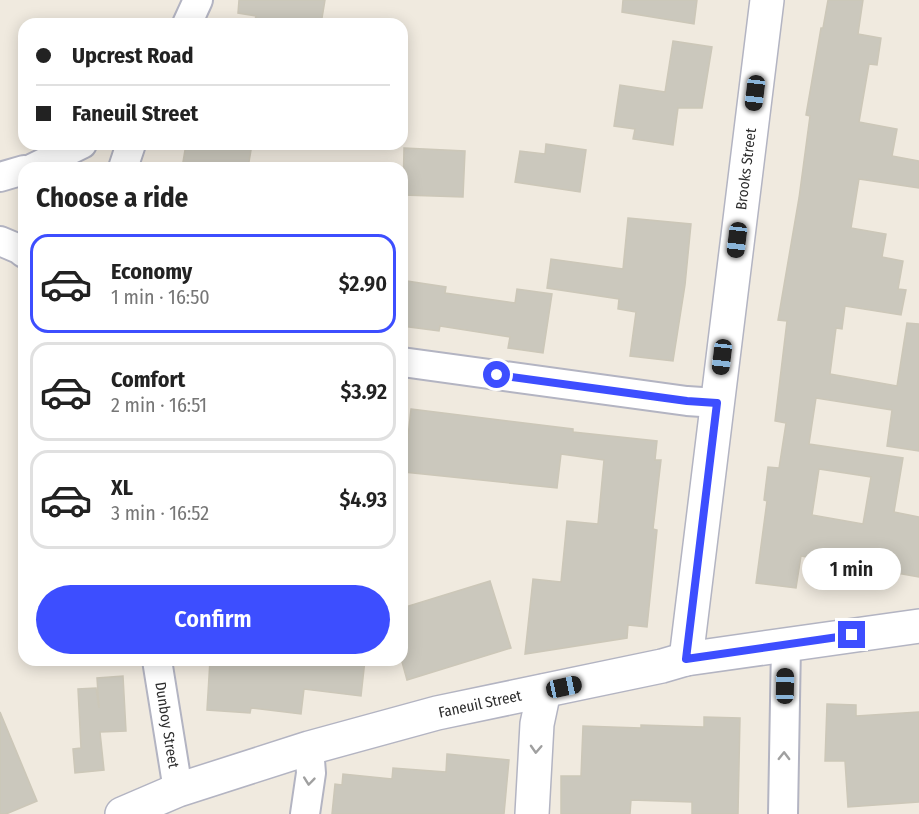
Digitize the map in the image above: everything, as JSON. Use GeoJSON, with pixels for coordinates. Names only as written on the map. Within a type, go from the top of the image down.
{"type":"FeatureCollection","features":[{"type":"Feature","properties":{"kind":"street"},"geometry":{"type":"LineString","coordinates":[[190,18],[198,0]]}},
{"type":"Feature","properties":{"kind":"street","name":"Brooks Street"},"geometry":{"type":"LineString","coordinates":[[686,659],[767,0]]}},
{"type":"Feature","properties":{"kind":"street"},"geometry":{"type":"LineString","coordinates":[[45,162],[70,150]]}},
{"type":"Feature","properties":{"kind":"street"},"geometry":{"type":"LineString","coordinates":[[0,177],[18,172]]}},
{"type":"Feature","properties":{"kind":"street"},"geometry":{"type":"LineString","coordinates":[[0,241],[18,249]]}},
{"type":"Feature","properties":{"kind":"street"},"geometry":{"type":"LineString","coordinates":[[408,363],[717,403]]}},
{"type":"Feature","properties":{"kind":"street","name":"Faneuil Street"},"geometry":{"type":"LineString","coordinates":[[122,814],[178,790],[309,748],[436,713],[686,659],[919,626]]}},
{"type":"Feature","properties":{"kind":"street"},"geometry":{"type":"LineString","coordinates":[[783,814],[786,645]]}},
{"type":"Feature","properties":{"kind":"street","name":"Dunboy Street"},"geometry":{"type":"LineString","coordinates":[[158,666],[178,790]]}},
{"type":"Feature","properties":{"kind":"street"},"geometry":{"type":"LineString","coordinates":[[532,814],[537,723],[544,691]]}},
{"type":"Feature","properties":{"kind":"street"},"geometry":{"type":"LineString","coordinates":[[305,814],[311,773],[309,748]]}},
{"type":"Feature","properties":{"kind":"building"},"geometry":{"type":"Polygon","coordinates":[[[239,0],[325,0],[322,18],[256,18],[256,16],[238,13],[239,0]]]}},
{"type":"Feature","properties":{"kind":"building"},"geometry":{"type":"Polygon","coordinates":[[[623,0],[697,0],[694,24],[622,12],[623,0]]]}},
{"type":"Feature","properties":{"kind":"building"},"geometry":{"type":"Polygon","coordinates":[[[828,0],[863,0],[858,34],[881,38],[877,65],[869,64],[859,122],[897,129],[892,156],[919,161],[919,188],[859,179],[851,228],[886,234],[882,257],[903,261],[898,289],[906,290],[901,315],[845,306],[842,329],[836,328],[830,374],[897,386],[907,323],[919,324],[919,451],[887,446],[892,410],[816,398],[809,444],[903,458],[894,512],[919,517],[919,577],[801,556],[796,588],[756,583],[767,501],[764,500],[768,467],[779,468],[786,423],[775,421],[787,321],[778,320],[799,198],[810,116],[806,115],[821,28],[823,28],[828,0]],[[819,469],[812,515],[863,524],[871,477],[819,469]]]}},
{"type":"Feature","properties":{"kind":"building"},"geometry":{"type":"Polygon","coordinates":[[[673,41],[712,47],[702,108],[678,108],[673,145],[633,139],[635,129],[614,126],[620,85],[665,92],[673,41]]]}},
{"type":"Feature","properties":{"kind":"building"},"geometry":{"type":"Polygon","coordinates":[[[546,144],[586,150],[580,192],[515,182],[520,151],[545,154],[546,144]]]}},
{"type":"Feature","properties":{"kind":"building"},"geometry":{"type":"Polygon","coordinates":[[[408,148],[465,151],[463,197],[408,195],[408,162],[404,162],[404,150],[408,148]]]}},
{"type":"Feature","properties":{"kind":"building"},"geometry":{"type":"Polygon","coordinates":[[[185,150],[251,150],[249,162],[183,162],[185,150]]]}},
{"type":"Feature","properties":{"kind":"building"},"geometry":{"type":"Polygon","coordinates":[[[628,218],[691,224],[685,285],[673,361],[630,356],[636,312],[618,309],[619,299],[547,288],[551,259],[623,269],[628,218]]]}},
{"type":"Feature","properties":{"kind":"building"},"geometry":{"type":"Polygon","coordinates":[[[408,281],[446,287],[445,293],[515,303],[517,289],[552,294],[543,353],[508,348],[510,337],[440,326],[439,331],[408,327],[408,281]]]}},
{"type":"Feature","properties":{"kind":"building"},"geometry":{"type":"Polygon","coordinates":[[[411,409],[573,429],[573,432],[657,441],[655,460],[661,460],[653,529],[657,530],[647,627],[628,625],[627,638],[525,654],[533,579],[561,582],[567,521],[598,524],[604,460],[561,454],[557,488],[408,472],[411,409]]]}},
{"type":"Feature","properties":{"kind":"building"},"geometry":{"type":"Polygon","coordinates":[[[490,581],[511,648],[407,680],[403,666],[408,666],[408,606],[490,581]]]}},
{"type":"Feature","properties":{"kind":"building"},"geometry":{"type":"Polygon","coordinates":[[[210,666],[364,666],[361,696],[304,689],[301,714],[251,708],[250,713],[207,710],[210,666]]]}},
{"type":"Feature","properties":{"kind":"building"},"geometry":{"type":"Polygon","coordinates":[[[123,676],[126,731],[100,732],[104,770],[75,773],[73,749],[81,748],[78,689],[96,688],[99,708],[97,678],[123,676]]]}},
{"type":"Feature","properties":{"kind":"building"},"geometry":{"type":"Polygon","coordinates":[[[827,704],[856,705],[856,716],[919,712],[919,802],[848,807],[845,761],[825,761],[827,704]]]}},
{"type":"Feature","properties":{"kind":"building"},"geometry":{"type":"Polygon","coordinates":[[[0,712],[37,801],[6,814],[0,814],[0,712]]]}},
{"type":"Feature","properties":{"kind":"building"},"geometry":{"type":"Polygon","coordinates":[[[704,717],[740,718],[738,814],[692,814],[692,802],[631,800],[630,814],[561,814],[561,776],[581,776],[583,726],[704,727],[704,717]]]}},
{"type":"Feature","properties":{"kind":"building"},"geometry":{"type":"Polygon","coordinates":[[[447,754],[509,760],[504,814],[332,814],[335,784],[342,785],[343,774],[392,779],[393,768],[446,772],[447,754]]]}},
{"type":"Feature","properties":{"kind":"route"},"geometry":{"type":"LineString","coordinates":[[497,375],[687,401],[717,403],[686,659],[852,635]]}}]}
